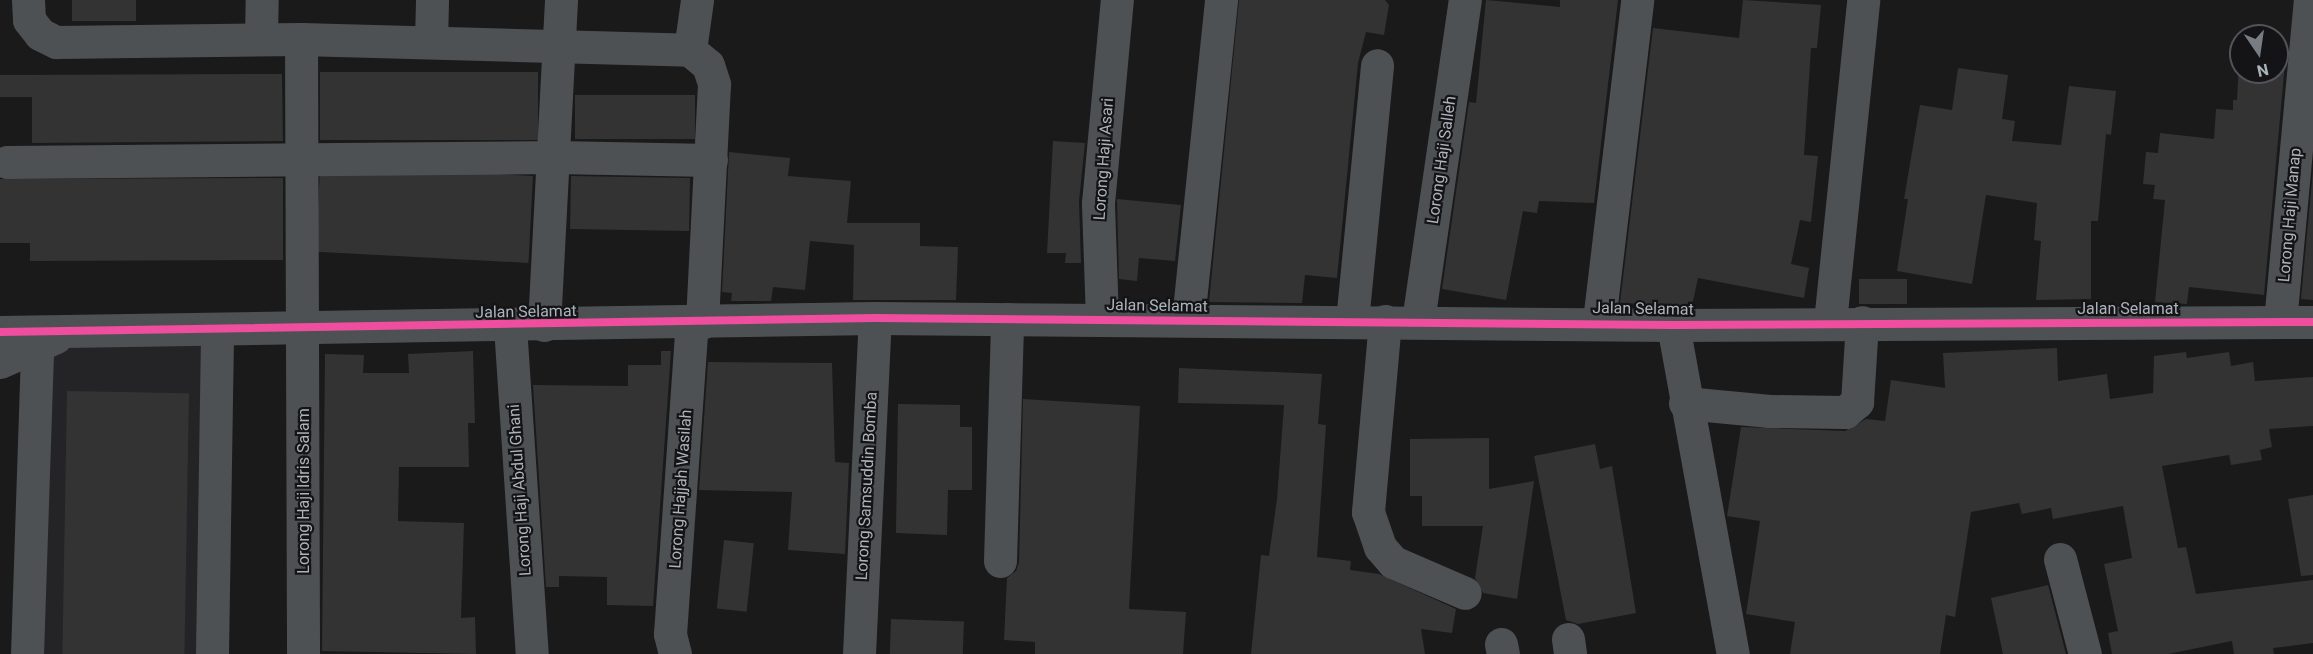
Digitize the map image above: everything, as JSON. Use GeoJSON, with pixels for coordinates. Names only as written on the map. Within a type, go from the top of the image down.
{"type":"FeatureCollection","features":[{"type":"Feature","properties":{"kind":"street"},"geometry":{"type":"LineString","coordinates":[[28,0],[29,20],[40,34],[56,42],[301,39],[690,50],[697,0]]}},
{"type":"Feature","properties":{"kind":"street"},"geometry":{"type":"LineString","coordinates":[[261,39],[262,0]]}},
{"type":"Feature","properties":{"kind":"street"},"geometry":{"type":"LineString","coordinates":[[432,0],[432,42]]}},
{"type":"Feature","properties":{"kind":"street"},"geometry":{"type":"LineString","coordinates":[[544,325],[561,45],[561,0]]}},
{"type":"Feature","properties":{"kind":"street","name":"Lorong Haji Asari"},"geometry":{"type":"LineString","coordinates":[[1102,319],[1098,203],[1117,0]]}},
{"type":"Feature","properties":{"kind":"street"},"geometry":{"type":"LineString","coordinates":[[1188,320],[1221,0]]}},
{"type":"Feature","properties":{"kind":"street","name":"Lorong Haji Salleh"},"geometry":{"type":"LineString","coordinates":[[1418,321],[1465,0]]}},
{"type":"Feature","properties":{"kind":"street"},"geometry":{"type":"LineString","coordinates":[[1599,321],[1637,0]]}},
{"type":"Feature","properties":{"kind":"street"},"geometry":{"type":"LineString","coordinates":[[1687,413],[1845,412],[1857,402],[1846,322],[1863,0]]}},
{"type":"Feature","properties":{"kind":"street","name":"Lorong Haji Manap"},"geometry":{"type":"LineString","coordinates":[[2280,322],[2310,0]]}},
{"type":"Feature","properties":{"kind":"street","name":"Lorong Haji Idris Salam"},"geometry":{"type":"LineString","coordinates":[[301,39],[305,328],[303,654]]}},
{"type":"Feature","properties":{"kind":"street","name":"Lorong Hajjah Wasilah"},"geometry":{"type":"LineString","coordinates":[[675,654],[670,634],[711,160],[714,84],[708,65],[690,50]]}},
{"type":"Feature","properties":{"kind":"street"},"geometry":{"type":"LineString","coordinates":[[1352,321],[1377,65]]}},
{"type":"Feature","properties":{"kind":"street"},"geometry":{"type":"LineString","coordinates":[[7,162],[555,156],[711,160]]}},
{"type":"Feature","properties":{"kind":"street","name":"Jalan Selamat"},"geometry":{"type":"LineString","coordinates":[[0,332],[510,326],[875,318],[1599,321],[1673,325],[1846,322],[2313,322]]}},
{"type":"Feature","properties":{"kind":"street","name":"Lorong Samsuddin Bomba"},"geometry":{"type":"LineString","coordinates":[[859,654],[875,318]]}},
{"type":"Feature","properties":{"kind":"street"},"geometry":{"type":"LineString","coordinates":[[1000,561],[1007,320]]}},
{"type":"Feature","properties":{"kind":"street"},"geometry":{"type":"LineString","coordinates":[[1385,321],[1368,512],[1380,547],[1393,562],[1465,593]]}},
{"type":"Feature","properties":{"kind":"street"},"geometry":{"type":"LineString","coordinates":[[1673,325],[1687,413],[1730,640]]}},
{"type":"Feature","properties":{"kind":"street","name":"Lorong Haji Abdul Ghani"},"geometry":{"type":"LineString","coordinates":[[510,326],[532,654]]}},
{"type":"Feature","properties":{"kind":"street"},"geometry":{"type":"LineString","coordinates":[[212,654],[217,330]]}},
{"type":"Feature","properties":{"kind":"street"},"geometry":{"type":"LineString","coordinates":[[0,362],[69,332]]}},
{"type":"Feature","properties":{"kind":"street"},"geometry":{"type":"LineString","coordinates":[[27,654],[37,345]]}},
{"type":"Feature","properties":{"kind":"street"},"geometry":{"type":"LineString","coordinates":[[2060,559],[2085,654]]}},
{"type":"Feature","properties":{"kind":"shaded area"},"geometry":{"type":"Polygon","coordinates":[[[210,341],[205,654],[37,654],[45,351],[62,343],[210,341]]]}},
{"type":"Feature","properties":{"kind":"building"},"geometry":{"type":"Polygon","coordinates":[[[72,0],[136,0],[136,21],[72,21],[72,0]]]}},
{"type":"Feature","properties":{"kind":"building"},"geometry":{"type":"Polygon","coordinates":[[[1239,0],[1385,0],[1389,5],[1384,35],[1366,32],[1358,63],[1337,278],[1305,275],[1302,303],[1209,302],[1239,0]]]}},
{"type":"Feature","properties":{"kind":"building"},"geometry":{"type":"Polygon","coordinates":[[[1486,0],[1560,7],[1560,0],[1618,0],[1594,203],[1539,201],[1537,213],[1523,211],[1506,300],[1442,289],[1469,102],[1476,103],[1486,0]]]}},
{"type":"Feature","properties":{"kind":"building"},"geometry":{"type":"Polygon","coordinates":[[[1743,0],[1821,5],[1817,48],[1811,48],[1804,155],[1818,156],[1811,222],[1800,220],[1791,264],[1809,268],[1804,298],[1698,278],[1692,306],[1620,303],[1653,28],[1739,38],[1743,0]]]}},
{"type":"Feature","properties":{"kind":"building"},"geometry":{"type":"Polygon","coordinates":[[[1958,68],[2008,75],[2002,119],[2015,121],[2012,141],[2061,145],[2069,86],[2116,91],[2111,135],[2106,134],[2098,221],[2091,221],[2091,299],[2036,300],[2041,241],[2034,240],[2037,203],[1986,195],[1972,284],[1897,271],[1908,199],[1904,199],[1920,105],[1952,110],[1958,68]]]}},
{"type":"Feature","properties":{"kind":"building"},"geometry":{"type":"Polygon","coordinates":[[[320,72],[538,72],[538,140],[320,140],[320,72]]]}},
{"type":"Feature","properties":{"kind":"building"},"geometry":{"type":"Polygon","coordinates":[[[282,74],[283,141],[32,143],[32,97],[0,97],[0,75],[282,74]]]}},
{"type":"Feature","properties":{"kind":"building"},"geometry":{"type":"Polygon","coordinates":[[[2238,84],[2283,84],[2264,295],[2189,287],[2187,304],[2155,302],[2165,200],[2153,199],[2155,185],[2143,184],[2146,152],[2158,153],[2160,133],[2214,139],[2216,109],[2233,110],[2233,100],[2237,100],[2238,84]]]}},
{"type":"Feature","properties":{"kind":"building"},"geometry":{"type":"Polygon","coordinates":[[[575,95],[695,95],[695,139],[575,139],[575,95]]]}},
{"type":"Feature","properties":{"kind":"building"},"geometry":{"type":"Polygon","coordinates":[[[1053,141],[1085,143],[1079,201],[1081,263],[1065,263],[1066,253],[1047,253],[1053,141]]]}},
{"type":"Feature","properties":{"kind":"building"},"geometry":{"type":"Polygon","coordinates":[[[729,152],[790,158],[788,176],[851,181],[847,223],[920,223],[920,246],[958,247],[956,300],[853,300],[854,245],[810,241],[805,290],[773,287],[771,301],[731,301],[732,293],[722,292],[729,152]]]}},
{"type":"Feature","properties":{"kind":"building"},"geometry":{"type":"Polygon","coordinates":[[[320,165],[533,176],[528,263],[316,252],[320,165]]]}},
{"type":"Feature","properties":{"kind":"building"},"geometry":{"type":"Polygon","coordinates":[[[2313,170],[2313,300],[2301,299],[2313,170]]]}},
{"type":"Feature","properties":{"kind":"building"},"geometry":{"type":"Polygon","coordinates":[[[571,176],[690,178],[689,231],[570,229],[571,176]]]}},
{"type":"Feature","properties":{"kind":"building"},"geometry":{"type":"Polygon","coordinates":[[[283,178],[283,260],[30,261],[30,243],[0,243],[0,179],[283,178]]]}},
{"type":"Feature","properties":{"kind":"building"},"geometry":{"type":"Polygon","coordinates":[[[1117,199],[1181,205],[1175,261],[1139,258],[1137,281],[1119,279],[1117,199]]]}},
{"type":"Feature","properties":{"kind":"building"},"geometry":{"type":"Polygon","coordinates":[[[1859,279],[1907,279],[1907,304],[1859,304],[1859,279]]]}},
{"type":"Feature","properties":{"kind":"building"},"geometry":{"type":"Polygon","coordinates":[[[2057,348],[2058,381],[2107,374],[2110,399],[2153,393],[2154,356],[2186,352],[2187,358],[2229,352],[2231,366],[2253,362],[2255,381],[2313,377],[2313,426],[2269,429],[2272,447],[2260,450],[2262,460],[2231,465],[2229,455],[2162,466],[2178,548],[2186,547],[2196,594],[2313,580],[2313,643],[2273,648],[2274,654],[2234,654],[2232,641],[2168,654],[2112,654],[2108,633],[2118,631],[2104,564],[2132,558],[2123,506],[2053,519],[2051,508],[2022,514],[2019,503],[1971,512],[1955,617],[1946,615],[1940,654],[1790,654],[1795,622],[1746,614],[1760,521],[1727,516],[1741,427],[1845,431],[1866,419],[1885,421],[1891,380],[1945,388],[1943,353],[2057,348]]]}},
{"type":"Feature","properties":{"kind":"building"},"geometry":{"type":"Polygon","coordinates":[[[473,351],[475,423],[468,423],[469,467],[399,467],[398,521],[464,523],[461,618],[475,617],[476,654],[322,651],[325,354],[364,355],[363,373],[409,373],[408,354],[473,351]]]}},
{"type":"Feature","properties":{"kind":"building"},"geometry":{"type":"Polygon","coordinates":[[[661,351],[671,351],[653,606],[607,605],[607,577],[559,576],[559,587],[546,587],[533,385],[628,386],[628,365],[661,365],[661,351]]]}},
{"type":"Feature","properties":{"kind":"building"},"geometry":{"type":"Polygon","coordinates":[[[708,362],[832,363],[835,462],[849,463],[845,554],[788,550],[792,492],[699,490],[708,362]]]}},
{"type":"Feature","properties":{"kind":"building"},"geometry":{"type":"Polygon","coordinates":[[[1179,368],[1322,374],[1318,424],[1326,425],[1317,557],[1351,561],[1350,570],[1379,574],[1456,609],[1452,633],[1421,629],[1425,654],[1251,654],[1261,555],[1269,556],[1277,499],[1284,405],[1178,403],[1179,368]]]}},
{"type":"Feature","properties":{"kind":"building"},"geometry":{"type":"Polygon","coordinates":[[[67,391],[189,393],[184,654],[62,654],[67,391]]]}},
{"type":"Feature","properties":{"kind":"building"},"geometry":{"type":"Polygon","coordinates":[[[1023,399],[1140,406],[1129,609],[1186,612],[1183,654],[1035,654],[1035,642],[1004,640],[1007,578],[1016,571],[1019,562],[1023,399]]]}},
{"type":"Feature","properties":{"kind":"building"},"geometry":{"type":"Polygon","coordinates":[[[898,404],[960,405],[960,427],[972,427],[972,490],[948,490],[947,535],[896,533],[898,404]]]}},
{"type":"Feature","properties":{"kind":"building"},"geometry":{"type":"Polygon","coordinates":[[[1489,438],[1489,489],[1534,481],[1517,599],[1483,593],[1475,578],[1483,526],[1422,526],[1422,496],[1410,496],[1410,439],[1489,438]]]}},
{"type":"Feature","properties":{"kind":"building"},"geometry":{"type":"Polygon","coordinates":[[[1595,444],[1600,469],[1612,466],[1636,613],[1578,624],[1566,620],[1534,456],[1595,444]]]}},
{"type":"Feature","properties":{"kind":"building"},"geometry":{"type":"Polygon","coordinates":[[[2313,495],[2313,575],[2301,576],[2288,499],[2313,495]]]}},
{"type":"Feature","properties":{"kind":"building"},"geometry":{"type":"Polygon","coordinates":[[[724,540],[754,543],[747,612],[717,609],[724,540]]]}},
{"type":"Feature","properties":{"kind":"building"},"geometry":{"type":"Polygon","coordinates":[[[2048,585],[2066,654],[2003,654],[1991,598],[2048,585]]]}},
{"type":"Feature","properties":{"kind":"building"},"geometry":{"type":"Polygon","coordinates":[[[891,619],[964,622],[963,654],[890,654],[891,619]]]}},
{"type":"Feature","properties":{"kind":"cycle path"},"geometry":{"type":"LineString","coordinates":[[0,332],[875,318],[1673,325],[2313,322]]}}]}
